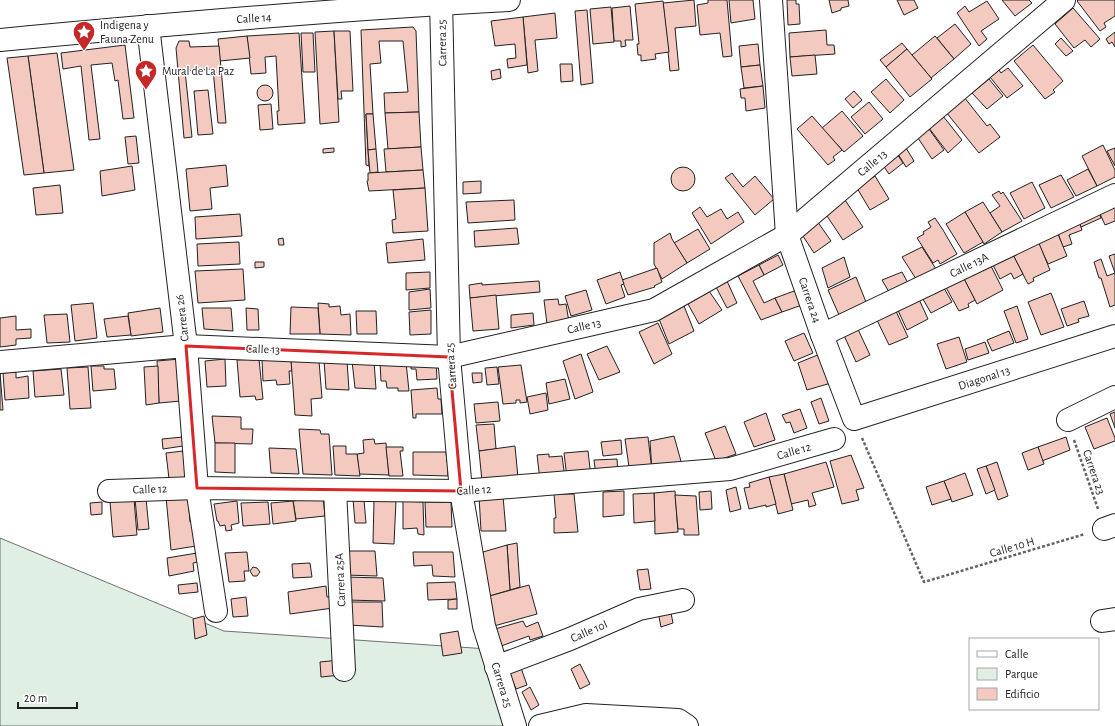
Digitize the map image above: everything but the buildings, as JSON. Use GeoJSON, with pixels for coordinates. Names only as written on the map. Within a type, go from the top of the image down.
{"type":"FeatureCollection","features":[{"type":"Feature","properties":{"kind":"street","name":"Calle 14"},"geometry":{"type":"LineString","coordinates":[[0,40],[148,26],[441,2],[509,0]]}},
{"type":"Feature","properties":{"kind":"street","name":"Carrera 24"},"geometry":{"type":"LineString","coordinates":[[771,0],[787,235],[822,335],[854,419]]}},
{"type":"Feature","properties":{"kind":"street","name":"Calle 13"},"geometry":{"type":"LineString","coordinates":[[0,362],[186,346],[449,357],[654,310],[787,235],[1064,0]]}},
{"type":"Feature","properties":{"kind":"street","name":"Carrera 25"},"geometry":{"type":"LineString","coordinates":[[441,2],[449,357],[461,491],[484,626],[515,726]]}},
{"type":"Feature","properties":{"kind":"street","name":"Carrera 26"},"geometry":{"type":"LineString","coordinates":[[148,26],[186,346],[197,488],[216,611]]}},
{"type":"Feature","properties":{"kind":"street","name":"Calle 13A"},"geometry":{"type":"LineString","coordinates":[[822,335],[1115,195]]}},
{"type":"Feature","properties":{"kind":"street","name":"Diagonal 13"},"geometry":{"type":"LineString","coordinates":[[854,419],[1115,336]]}},
{"type":"Feature","properties":{"kind":"street"},"geometry":{"type":"LineString","coordinates":[[1068,420],[1114,397]]}},
{"type":"Feature","properties":{"kind":"street","name":"Calle 12"},"geometry":{"type":"LineString","coordinates":[[109,491],[197,488],[461,491],[730,469],[834,439]]}},
{"type":"Feature","properties":{"kind":"street","name":"Carrera 25A"},"geometry":{"type":"LineString","coordinates":[[335,490],[344,670]]}},
{"type":"Feature","properties":{"kind":"street","name":"Calle 10I"},"geometry":{"type":"LineString","coordinates":[[496,667],[570,639],[639,609],[683,600]]}},
{"type":"Feature","properties":{"kind":"street"},"geometry":{"type":"LineString","coordinates":[[540,726],[586,715],[678,720],[687,726]]}},
{"type":"Feature","properties":{"kind":"path","name":"Calle 10 H"},"geometry":{"type":"LineString","coordinates":[[854,419],[924,582],[1110,527]]}},
{"type":"Feature","properties":{"kind":"path","name":"Carrera 23"},"geometry":{"type":"LineString","coordinates":[[1068,420],[1110,527]]}},
{"type":"Feature","properties":{"kind":"highlighted area"},"geometry":{"type":"Polygon","coordinates":[[[186,346],[449,357],[461,491],[197,488],[186,346]]]}},
{"type":"Feature","properties":{"kind":"green space"},"geometry":{"type":"Polygon","coordinates":[[[0,538],[224,631],[488,649],[511,726],[0,726],[0,538]]]}},
{"type":"Feature","properties":{"kind":"place","name":"Indigena y Fauna Zenu"},"geometry":{"type":"Point","coordinates":[84,52]}},
{"type":"Feature","properties":{"kind":"place","name":"Mural de La Paz"},"geometry":{"type":"Point","coordinates":[146,90]}}]}
